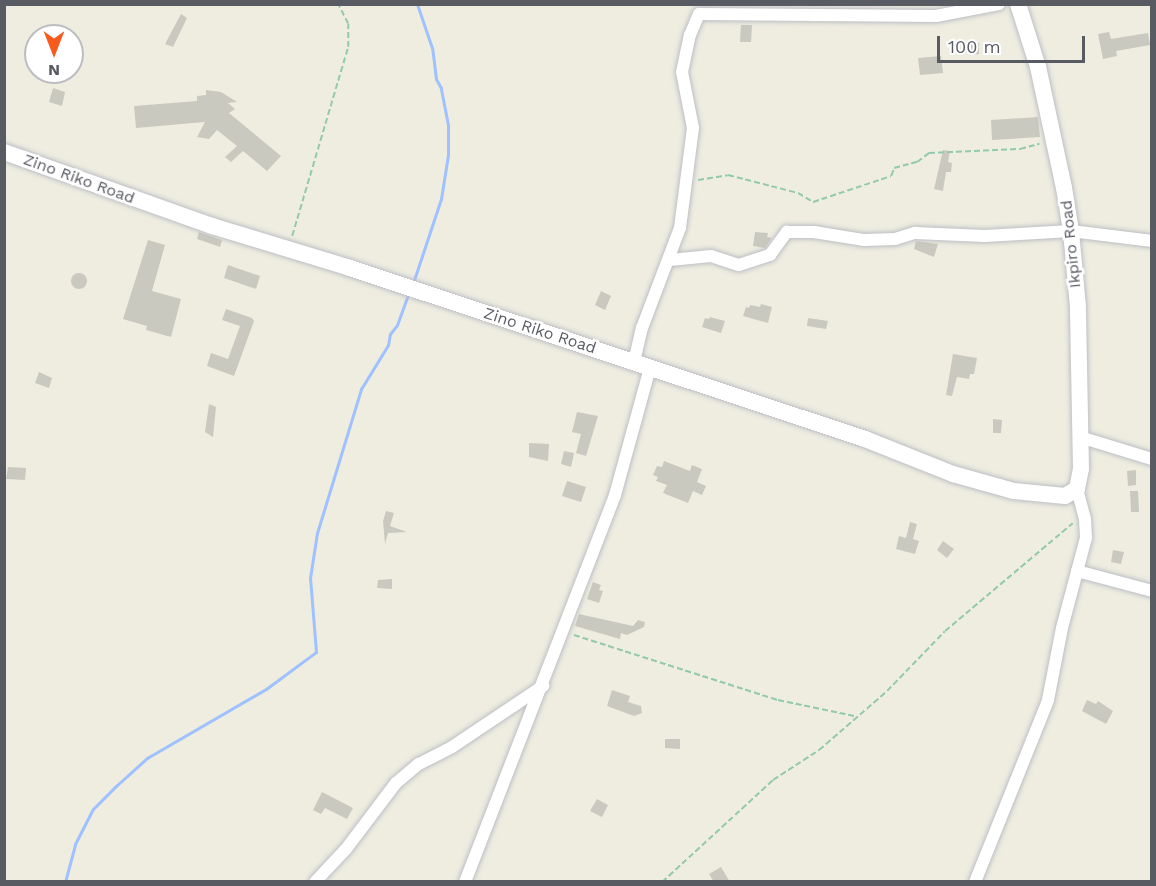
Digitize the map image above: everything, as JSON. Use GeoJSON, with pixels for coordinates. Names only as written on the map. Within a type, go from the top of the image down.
{"type":"FeatureCollection","features":[{"type":"Feature","properties":{"kind":"street"},"geometry":{"type":"LineString","coordinates":[[634,362],[642,328],[670,260],[680,228],[693,128],[682,72],[690,36],[699,14],[936,16],[999,4]]}},
{"type":"Feature","properties":{"kind":"street","name":"Ikpiro Road"},"geometry":{"type":"LineString","coordinates":[[1018,4],[1038,67],[1055,140],[1071,231],[1078,307],[1081,469],[1077,489]]}},
{"type":"Feature","properties":{"kind":"street","name":"Zino Riko Road"},"geometry":{"type":"LineString","coordinates":[[4,152],[200,222],[865,439],[953,474],[1014,490],[1044,495],[1065,495],[1077,489]]}},
{"type":"Feature","properties":{"kind":"street"},"geometry":{"type":"LineString","coordinates":[[670,260],[711,256],[739,265],[771,255],[788,232],[814,232],[864,240],[896,239],[915,233],[985,236],[1071,231],[1152,241]]}},
{"type":"Feature","properties":{"kind":"street"},"geometry":{"type":"LineString","coordinates":[[465,882],[543,686],[615,495],[650,368]]}},
{"type":"Feature","properties":{"kind":"street"},"geometry":{"type":"LineString","coordinates":[[1080,437],[1152,459]]}},
{"type":"Feature","properties":{"kind":"street"},"geometry":{"type":"LineString","coordinates":[[975,882],[1048,700],[1086,538],[1085,519],[1077,489]]}},
{"type":"Feature","properties":{"kind":"street"},"geometry":{"type":"LineString","coordinates":[[1077,572],[1152,591]]}},
{"type":"Feature","properties":{"kind":"street"},"geometry":{"type":"LineString","coordinates":[[315,882],[346,849],[396,783],[419,764],[452,747],[543,686]]}},
{"type":"Feature","properties":{"kind":"path"},"geometry":{"type":"LineString","coordinates":[[288,249],[348,47],[348,24],[338,4]]}},
{"type":"Feature","properties":{"kind":"path"},"geometry":{"type":"LineString","coordinates":[[687,179],[716,179],[728,175],[798,194],[813,202],[891,176],[894,168],[917,162],[929,153],[1020,149],[1055,140]]}},
{"type":"Feature","properties":{"kind":"path"},"geometry":{"type":"LineString","coordinates":[[662,882],[773,780],[819,750],[855,716],[887,691],[945,631],[986,595],[1076,521],[1085,519]]}},
{"type":"Feature","properties":{"kind":"path"},"geometry":{"type":"LineString","coordinates":[[562,631],[778,700],[855,716]]}},
{"type":"Feature","properties":{"kind":"building"},"geometry":{"type":"Polygon","coordinates":[[[181,14],[187,18],[173,47],[165,44],[181,14]]]}},
{"type":"Feature","properties":{"kind":"building"},"geometry":{"type":"Polygon","coordinates":[[[741,25],[752,25],[751,42],[740,42],[741,25]]]}},
{"type":"Feature","properties":{"kind":"building"},"geometry":{"type":"Polygon","coordinates":[[[1109,32],[1111,39],[1148,33],[1150,45],[1116,51],[1117,56],[1103,59],[1098,34],[1109,32]]]}},
{"type":"Feature","properties":{"kind":"building"},"geometry":{"type":"Polygon","coordinates":[[[969,43],[979,43],[979,54],[969,55],[969,43]]]}},
{"type":"Feature","properties":{"kind":"building"},"geometry":{"type":"Polygon","coordinates":[[[941,56],[943,73],[920,75],[918,58],[941,56]]]}},
{"type":"Feature","properties":{"kind":"building"},"geometry":{"type":"Polygon","coordinates":[[[53,88],[65,92],[62,106],[49,102],[53,88]]]}},
{"type":"Feature","properties":{"kind":"building"},"geometry":{"type":"Polygon","coordinates":[[[206,90],[221,92],[237,102],[228,103],[235,109],[229,113],[281,156],[267,171],[243,151],[231,162],[225,157],[237,146],[217,130],[209,139],[197,137],[205,122],[136,128],[134,106],[197,101],[197,96],[206,95],[206,90]]]}},
{"type":"Feature","properties":{"kind":"building"},"geometry":{"type":"Polygon","coordinates":[[[1038,117],[1040,137],[992,140],[991,120],[1038,117]]]}},
{"type":"Feature","properties":{"kind":"building"},"geometry":{"type":"Polygon","coordinates":[[[943,150],[950,151],[948,162],[952,163],[951,172],[946,172],[943,191],[934,189],[943,150]]]}},
{"type":"Feature","properties":{"kind":"building"},"geometry":{"type":"Polygon","coordinates":[[[199,232],[222,240],[220,247],[197,239],[199,232]]]}},
{"type":"Feature","properties":{"kind":"building"},"geometry":{"type":"Polygon","coordinates":[[[755,232],[768,233],[767,237],[772,238],[765,248],[753,246],[755,232]]]}},
{"type":"Feature","properties":{"kind":"building"},"geometry":{"type":"Polygon","coordinates":[[[148,240],[165,245],[152,291],[181,299],[171,337],[146,330],[147,326],[123,319],[148,240]]]}},
{"type":"Feature","properties":{"kind":"building"},"geometry":{"type":"Polygon","coordinates":[[[916,241],[938,244],[934,257],[914,249],[916,241]]]}},
{"type":"Feature","properties":{"kind":"building"},"geometry":{"type":"Polygon","coordinates":[[[228,265],[260,276],[256,289],[224,278],[228,265]]]}},
{"type":"Feature","properties":{"kind":"building"},"geometry":{"type":"Polygon","coordinates":[[[76,273],[82,273],[87,281],[85,287],[76,289],[71,284],[71,278],[76,273]]]}},
{"type":"Feature","properties":{"kind":"building"},"geometry":{"type":"Polygon","coordinates":[[[601,291],[611,296],[605,310],[595,305],[601,291]]]}},
{"type":"Feature","properties":{"kind":"building"},"geometry":{"type":"Polygon","coordinates":[[[761,304],[772,307],[768,323],[743,316],[746,307],[749,308],[750,305],[760,307],[761,304]]]}},
{"type":"Feature","properties":{"kind":"building"},"geometry":{"type":"Polygon","coordinates":[[[226,309],[252,318],[254,321],[234,376],[207,366],[211,353],[228,359],[240,326],[222,320],[226,309]]]}},
{"type":"Feature","properties":{"kind":"building"},"geometry":{"type":"Polygon","coordinates":[[[705,318],[725,321],[721,333],[702,327],[705,318]]]}},
{"type":"Feature","properties":{"kind":"building"},"geometry":{"type":"Polygon","coordinates":[[[808,318],[828,321],[826,329],[807,326],[808,318]]]}},
{"type":"Feature","properties":{"kind":"building"},"geometry":{"type":"Polygon","coordinates":[[[953,354],[977,358],[974,374],[970,374],[969,379],[957,377],[952,396],[946,395],[953,354]]]}},
{"type":"Feature","properties":{"kind":"building"},"geometry":{"type":"Polygon","coordinates":[[[39,372],[52,378],[49,388],[35,383],[39,372]]]}},
{"type":"Feature","properties":{"kind":"building"},"geometry":{"type":"Polygon","coordinates":[[[209,404],[216,407],[213,437],[205,432],[209,404]]]}},
{"type":"Feature","properties":{"kind":"building"},"geometry":{"type":"Polygon","coordinates":[[[577,412],[598,416],[586,456],[576,453],[581,434],[572,432],[577,412]]]}},
{"type":"Feature","properties":{"kind":"building"},"geometry":{"type":"Polygon","coordinates":[[[993,419],[1002,420],[1001,433],[993,433],[993,419]]]}},
{"type":"Feature","properties":{"kind":"building"},"geometry":{"type":"Polygon","coordinates":[[[529,443],[549,444],[548,461],[529,457],[529,443]]]}},
{"type":"Feature","properties":{"kind":"building"},"geometry":{"type":"Polygon","coordinates":[[[564,451],[574,453],[571,467],[561,464],[564,451]]]}},
{"type":"Feature","properties":{"kind":"building"},"geometry":{"type":"Polygon","coordinates":[[[664,461],[690,471],[692,465],[702,469],[697,482],[706,486],[702,495],[693,491],[688,503],[663,493],[667,485],[656,481],[658,477],[653,475],[657,466],[662,467],[664,461]]]}},
{"type":"Feature","properties":{"kind":"building"},"geometry":{"type":"Polygon","coordinates":[[[8,467],[26,468],[25,480],[6,479],[8,467]]]}},
{"type":"Feature","properties":{"kind":"building"},"geometry":{"type":"Polygon","coordinates":[[[1136,470],[1136,485],[1128,486],[1127,471],[1136,470]]]}},
{"type":"Feature","properties":{"kind":"building"},"geometry":{"type":"Polygon","coordinates":[[[567,481],[586,487],[581,502],[562,496],[567,481]]]}},
{"type":"Feature","properties":{"kind":"building"},"geometry":{"type":"Polygon","coordinates":[[[1130,491],[1138,491],[1139,512],[1131,512],[1130,491]]]}},
{"type":"Feature","properties":{"kind":"building"},"geometry":{"type":"Polygon","coordinates":[[[386,511],[394,513],[390,526],[407,532],[388,533],[385,544],[383,521],[386,511]]]}},
{"type":"Feature","properties":{"kind":"building"},"geometry":{"type":"Polygon","coordinates":[[[910,522],[917,524],[913,539],[919,541],[915,554],[896,549],[899,536],[906,538],[910,522]]]}},
{"type":"Feature","properties":{"kind":"building"},"geometry":{"type":"Polygon","coordinates":[[[943,541],[954,549],[947,558],[937,550],[943,541]]]}},
{"type":"Feature","properties":{"kind":"building"},"geometry":{"type":"Polygon","coordinates":[[[1113,550],[1124,552],[1121,564],[1111,562],[1113,550]]]}},
{"type":"Feature","properties":{"kind":"building"},"geometry":{"type":"Polygon","coordinates":[[[392,579],[392,589],[377,588],[378,580],[392,579]]]}},
{"type":"Feature","properties":{"kind":"building"},"geometry":{"type":"Polygon","coordinates":[[[593,582],[601,585],[599,590],[603,591],[599,603],[587,599],[593,582]]]}},
{"type":"Feature","properties":{"kind":"building"},"geometry":{"type":"Polygon","coordinates":[[[579,614],[633,626],[638,620],[645,622],[644,627],[627,635],[621,633],[620,639],[575,626],[579,614]]]}},
{"type":"Feature","properties":{"kind":"building"},"geometry":{"type":"Polygon","coordinates":[[[612,690],[630,696],[628,702],[641,706],[642,713],[634,716],[607,706],[612,690]]]}},
{"type":"Feature","properties":{"kind":"building"},"geometry":{"type":"Polygon","coordinates":[[[1087,700],[1096,704],[1098,701],[1113,711],[1106,724],[1082,711],[1087,700]]]}},
{"type":"Feature","properties":{"kind":"building"},"geometry":{"type":"Polygon","coordinates":[[[665,739],[680,739],[680,749],[665,748],[665,739]]]}},
{"type":"Feature","properties":{"kind":"building"},"geometry":{"type":"Polygon","coordinates":[[[322,792],[353,808],[347,819],[325,808],[321,814],[313,810],[322,792]]]}},
{"type":"Feature","properties":{"kind":"building"},"geometry":{"type":"Polygon","coordinates":[[[597,799],[608,805],[602,817],[590,811],[597,799]]]}},
{"type":"Feature","properties":{"kind":"building"},"geometry":{"type":"Polygon","coordinates":[[[721,867],[730,882],[714,882],[709,874],[721,867]]]}},
{"type":"Feature","properties":{"kind":"waterway"},"geometry":{"type":"LineString","coordinates":[[413,283],[441,199],[448,155],[448,125],[441,88],[436,79],[432,48],[417,4]]}},
{"type":"Feature","properties":{"kind":"waterway"},"geometry":{"type":"LineString","coordinates":[[65,882],[75,844],[93,809],[116,786],[147,758],[266,689],[316,652],[310,578],[317,533],[361,389],[388,345],[390,334],[397,325],[409,292]]}}]}
